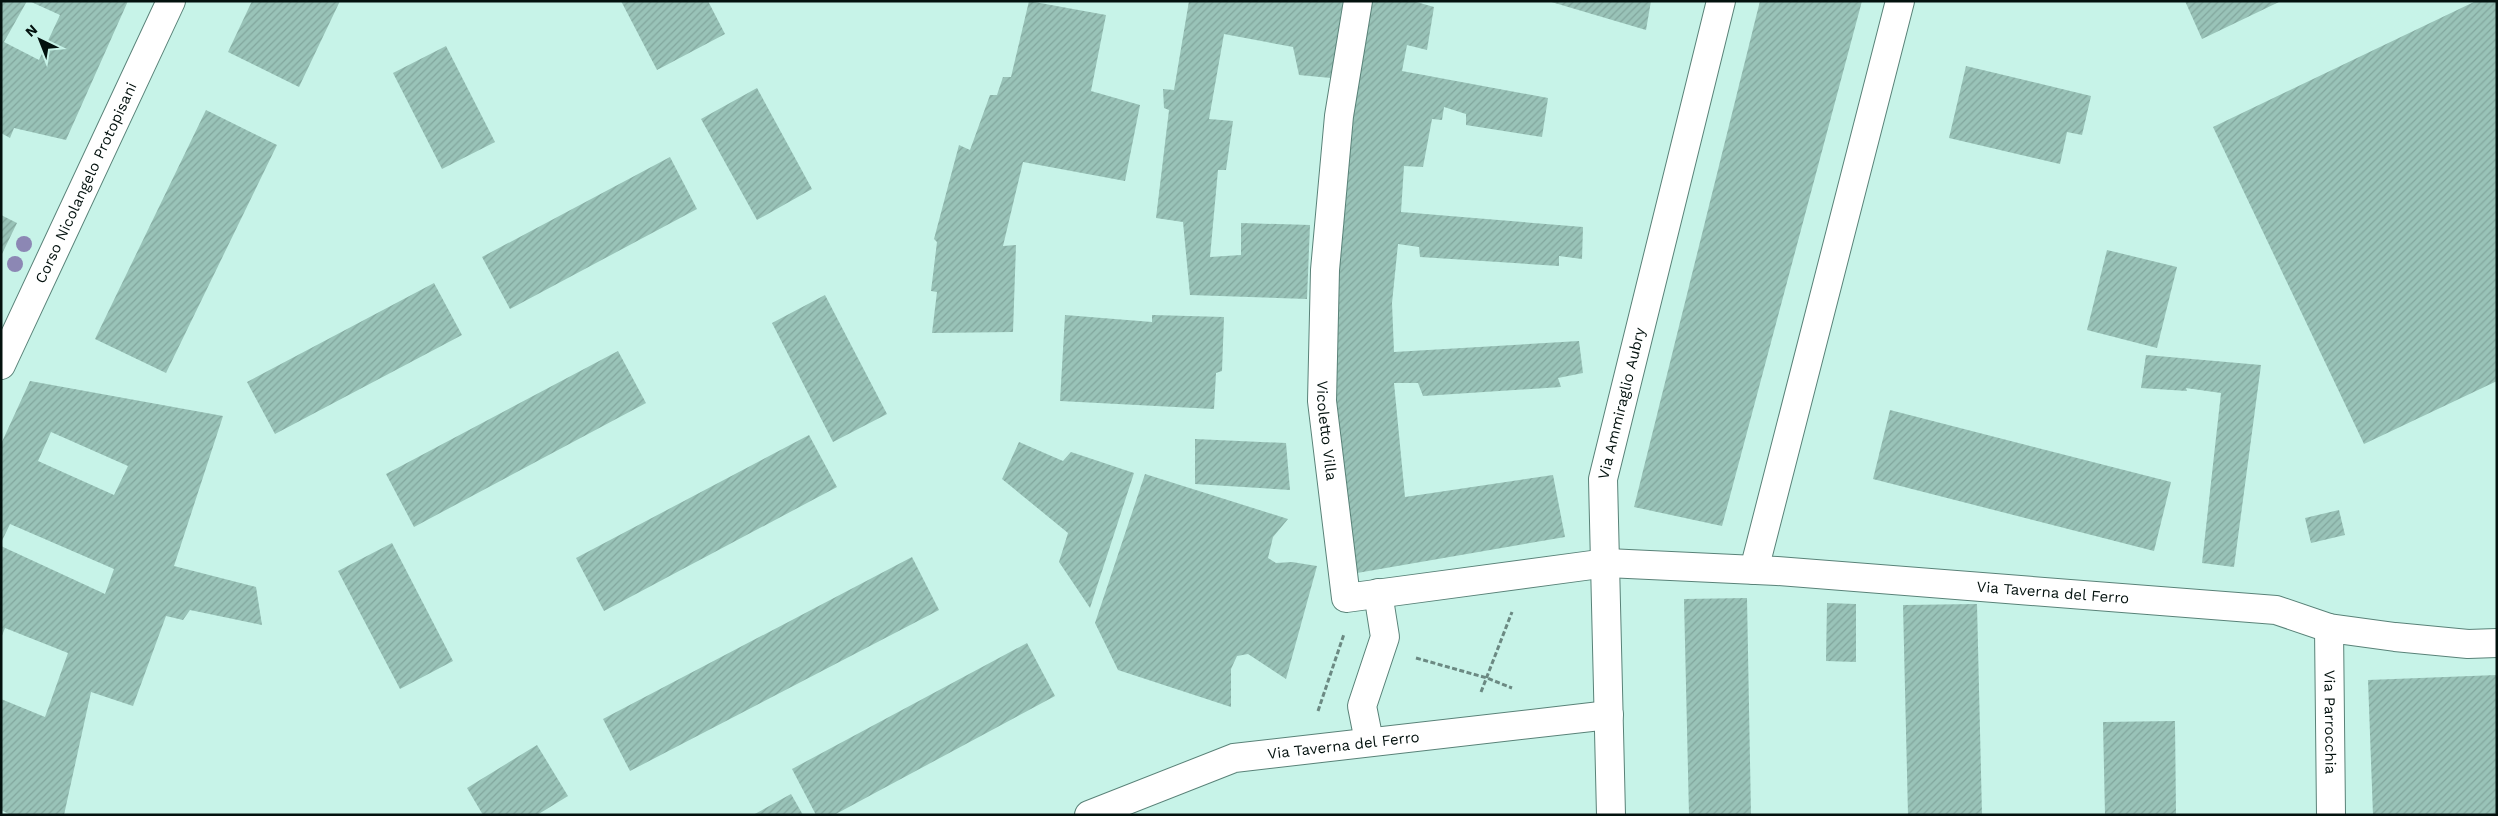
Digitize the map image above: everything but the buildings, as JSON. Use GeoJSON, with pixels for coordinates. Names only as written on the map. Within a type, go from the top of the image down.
{"type":"FeatureCollection","features":[{"type":"Feature","properties":{"kind":"street","name":"Corso Nicolangelo Protopisani"},"geometry":{"type":"LineString","coordinates":[[1,365],[171,1]]}},
{"type":"Feature","properties":{"kind":"street","name":"Vicoletto Villa"},"geometry":{"type":"LineString","coordinates":[[1358,1],[1338,125],[1325,270],[1322,401],[1346,598],[1607,563]]}},
{"type":"Feature","properties":{"kind":"street","name":"Via Ammiraglio Aubry"},"geometry":{"type":"LineString","coordinates":[[1611,815],[1607,563],[1603,479],[1721,1]]}},
{"type":"Feature","properties":{"kind":"street"},"geometry":{"type":"LineString","coordinates":[[1754,570],[1900,1]]}},
{"type":"Feature","properties":{"kind":"street","name":"Via Taverna del Ferro"},"geometry":{"type":"LineString","coordinates":[[1607,563],[1754,570],[2276,610],[2329,628],[2468,644],[2497,643]]}},
{"type":"Feature","properties":{"kind":"street"},"geometry":{"type":"LineString","coordinates":[[1369,741],[1362,706],[1385,637],[1378,593]]}},
{"type":"Feature","properties":{"kind":"street","name":"Via Parrocchia"},"geometry":{"type":"LineString","coordinates":[[2329,628],[2331,815]]}},
{"type":"Feature","properties":{"kind":"street","name":"Via Taverna del Ferro"},"geometry":{"type":"LineString","coordinates":[[1089,815],[1234,758],[1369,741],[1609,715]]}},
{"type":"Feature","properties":{"kind":"path"},"geometry":{"type":"LineString","coordinates":[[1480,695],[1514,608]]}},
{"type":"Feature","properties":{"kind":"path"},"geometry":{"type":"LineString","coordinates":[[1317,714],[1346,627]]}},
{"type":"Feature","properties":{"kind":"path"},"geometry":{"type":"LineString","coordinates":[[1344,634],[1381,647],[1487,678],[1519,690]]}}]}
